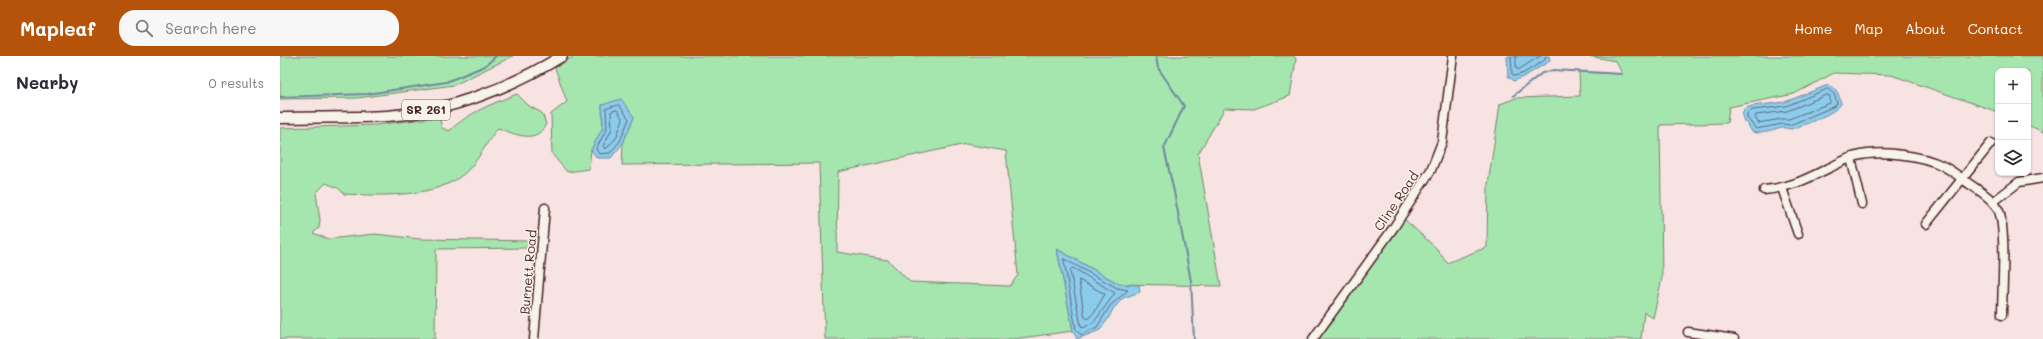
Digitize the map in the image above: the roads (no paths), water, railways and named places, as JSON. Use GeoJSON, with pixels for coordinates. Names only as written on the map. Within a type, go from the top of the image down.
{"type":"FeatureCollection","features":[{"type":"Feature","properties":{"kind":"main road","name":"SR 261"},"geometry":{"type":"LineString","coordinates":[[280,118],[388,116],[443,107],[495,89],[562,56]]}},
{"type":"Feature","properties":{"kind":"street","name":"Cline Road"},"geometry":{"type":"LineString","coordinates":[[1313,339],[1394,227],[1431,170],[1442,138],[1453,56]]}},
{"type":"Feature","properties":{"kind":"street"},"geometry":{"type":"LineString","coordinates":[[1926,224],[1991,143]]}},
{"type":"Feature","properties":{"kind":"street"},"geometry":{"type":"LineString","coordinates":[[1764,190],[1782,188],[1851,158],[1866,154],[1879,154],[1928,160],[1944,167],[1993,202],[1998,209],[2002,229],[2002,314]]}},
{"type":"Feature","properties":{"kind":"street"},"geometry":{"type":"LineString","coordinates":[[1851,158],[1862,204]]}},
{"type":"Feature","properties":{"kind":"street"},"geometry":{"type":"LineString","coordinates":[[1993,202],[2019,182],[2043,178]]}},
{"type":"Feature","properties":{"kind":"street"},"geometry":{"type":"LineString","coordinates":[[1782,188],[1798,234]]}},
{"type":"Feature","properties":{"kind":"street","name":"Burnett Road"},"geometry":{"type":"LineString","coordinates":[[534,339],[545,208]]}},
{"type":"Feature","properties":{"kind":"street"},"geometry":{"type":"LineString","coordinates":[[1688,332],[1734,339]]}},
{"type":"Feature","properties":{"kind":"water"},"geometry":{"type":"Polygon","coordinates":[[[1508,56],[1549,56],[1550,61],[1514,81],[1508,76],[1508,56]]]}},
{"type":"Feature","properties":{"kind":"water"},"geometry":{"type":"Polygon","coordinates":[[[1828,85],[1838,92],[1841,104],[1838,108],[1818,119],[1791,129],[1783,128],[1759,133],[1752,132],[1747,123],[1744,122],[1742,115],[1744,109],[1752,106],[1785,102],[1828,85]]]}},
{"type":"Feature","properties":{"kind":"water"},"geometry":{"type":"Polygon","coordinates":[[[621,99],[634,117],[623,143],[611,158],[597,158],[591,150],[603,127],[602,105],[621,99]]]}},
{"type":"Feature","properties":{"kind":"water"},"geometry":{"type":"Polygon","coordinates":[[[1057,249],[1119,284],[1139,285],[1140,292],[1123,298],[1113,309],[1100,330],[1077,339],[1073,331],[1057,249]]]}},
{"type":"Feature","properties":{"kind":"waterway"},"geometry":{"type":"LineString","coordinates":[[280,97],[367,94],[446,82],[485,66],[496,56]]}},
{"type":"Feature","properties":{"kind":"waterway"},"geometry":{"type":"LineString","coordinates":[[1156,56],[1158,68],[1184,106],[1164,148],[1191,281],[1194,339]]}},
{"type":"Feature","properties":{"kind":"waterway"},"geometry":{"type":"LineString","coordinates":[[1513,96],[1542,73],[1554,70],[1622,74]]}}]}
